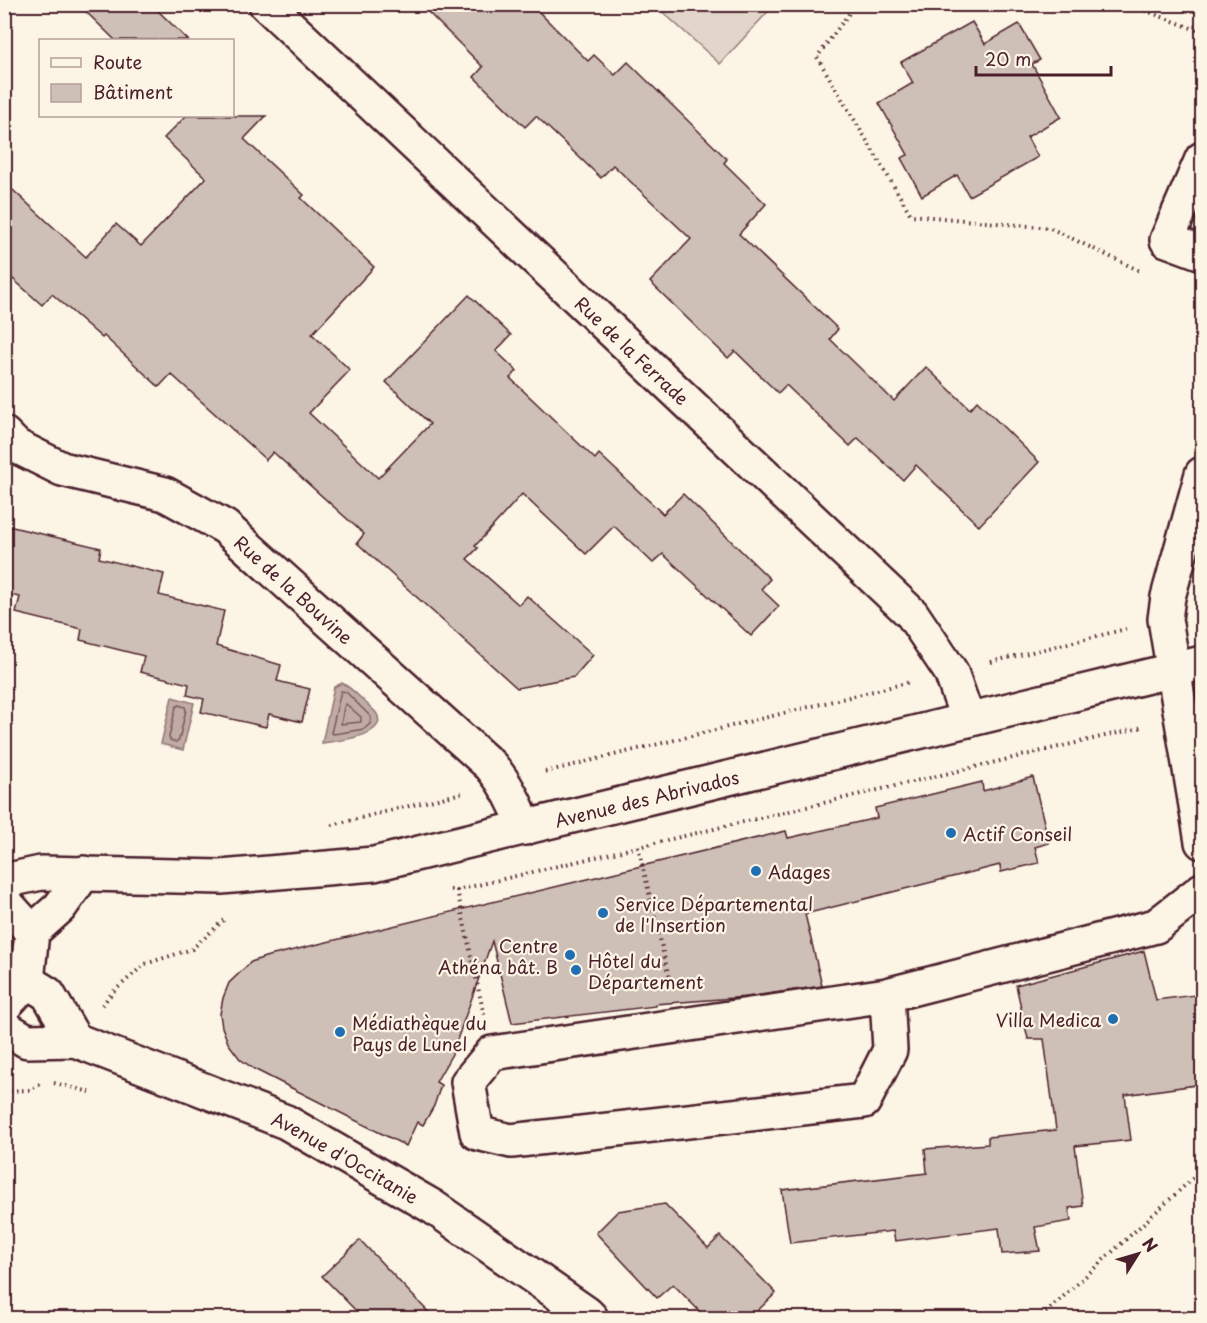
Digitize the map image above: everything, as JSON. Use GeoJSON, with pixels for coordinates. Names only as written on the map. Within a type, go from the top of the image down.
{"type":"FeatureCollection","features":[{"type":"Feature","properties":{"kind":"street","name":"Rue de la Ferrade"},"geometry":{"type":"LineString","coordinates":[[266,4],[912,614],[951,672],[968,720]]}},
{"type":"Feature","properties":{"kind":"street"},"geometry":{"type":"LineString","coordinates":[[1203,159],[1167,240],[1203,253]]}},
{"type":"Feature","properties":{"kind":"street","name":"Rue de la Bouvine"},"geometry":{"type":"LineString","coordinates":[[4,435],[16,446],[62,469],[165,495],[225,527],[491,766],[505,782],[525,828]]}},
{"type":"Feature","properties":{"kind":"street"},"geometry":{"type":"LineString","coordinates":[[1203,474],[1168,597],[1165,619],[1188,667],[1203,842]]}},
{"type":"Feature","properties":{"kind":"street","name":"Avenue des Abrivados"},"geometry":{"type":"LineString","coordinates":[[4,881],[41,873],[221,878],[374,864],[1188,667]]}},
{"type":"Feature","properties":{"kind":"street"},"geometry":{"type":"LineString","coordinates":[[4,1006],[27,981],[32,932],[60,907],[84,873]]}},
{"type":"Feature","properties":{"kind":"street"},"geometry":{"type":"LineString","coordinates":[[887,995],[890,1050],[864,1101],[511,1141],[477,1133],[468,1082],[492,1053],[887,995],[1156,926],[1203,890]]}},
{"type":"Feature","properties":{"kind":"street"},"geometry":{"type":"LineString","coordinates":[[4,901],[32,932]]}},
{"type":"Feature","properties":{"kind":"street"},"geometry":{"type":"LineString","coordinates":[[27,981],[48,994],[75,1040]]}},
{"type":"Feature","properties":{"kind":"street","name":"Avenue d'Occitanie"},"geometry":{"type":"LineString","coordinates":[[4,1027],[27,1041],[75,1040],[286,1122],[433,1207],[591,1318]]}},
{"type":"Feature","properties":{"kind":"path"},"geometry":{"type":"LineString","coordinates":[[856,4],[817,57],[911,214],[1050,228],[1150,276]]}},
{"type":"Feature","properties":{"kind":"path"},"geometry":{"type":"LineString","coordinates":[[1128,4],[1203,32]]}},
{"type":"Feature","properties":{"kind":"path"},"geometry":{"type":"LineString","coordinates":[[324,827],[1165,619]]}},
{"type":"Feature","properties":{"kind":"path"},"geometry":{"type":"LineString","coordinates":[[638,846],[680,1026]]}},
{"type":"Feature","properties":{"kind":"path"},"geometry":{"type":"LineString","coordinates":[[75,1040],[113,992],[145,964],[192,950],[224,919],[221,878]]}},
{"type":"Feature","properties":{"kind":"path"},"geometry":{"type":"LineString","coordinates":[[457,890],[485,1020]]}},
{"type":"Feature","properties":{"kind":"path"},"geometry":{"type":"LineString","coordinates":[[4,1090],[30,1090],[44,1081],[99,1095]]}},
{"type":"Feature","properties":{"kind":"path"},"geometry":{"type":"LineString","coordinates":[[1035,1318],[1043,1315],[1203,1170]]}},
{"type":"Feature","properties":{"kind":"shaded area"},"geometry":{"type":"Polygon","coordinates":[[[655,5],[774,5],[720,64],[655,5]]]}},
{"type":"Feature","properties":{"kind":"water"},"geometry":{"type":"Polygon","coordinates":[[[342,683],[377,714],[379,722],[368,733],[322,743],[334,687],[342,683]]]}},
{"type":"Feature","properties":{"kind":"water"},"geometry":{"type":"Polygon","coordinates":[[[172,697],[194,703],[183,750],[161,744],[172,697]]]}},
{"type":"Feature","properties":{"kind":"building"},"geometry":{"type":"Polygon","coordinates":[[[78,4],[151,4],[187,39],[114,39],[78,4]]]}},
{"type":"Feature","properties":{"kind":"building"},"geometry":{"type":"Polygon","coordinates":[[[420,4],[531,4],[588,61],[594,55],[615,75],[628,62],[727,159],[724,163],[766,204],[739,234],[838,329],[830,339],[894,401],[926,367],[970,409],[977,401],[1039,462],[979,526],[916,465],[903,480],[858,438],[850,446],[786,385],[778,393],[735,351],[728,358],[650,282],[691,239],[613,165],[601,178],[536,116],[525,127],[474,77],[483,67],[420,4]]]}},
{"type":"Feature","properties":{"kind":"building"},"geometry":{"type":"Polygon","coordinates":[[[972,22],[985,44],[1019,24],[1040,60],[1032,64],[1061,117],[1027,137],[1038,157],[969,196],[957,175],[922,196],[901,158],[908,155],[879,103],[913,83],[901,62],[972,22]]]}},
{"type":"Feature","properties":{"kind":"building"},"geometry":{"type":"Polygon","coordinates":[[[266,116],[244,139],[304,195],[301,198],[374,267],[312,334],[350,370],[309,413],[378,478],[430,424],[386,382],[469,295],[511,335],[496,351],[517,371],[510,378],[595,459],[599,454],[663,514],[683,494],[770,579],[761,589],[779,606],[751,636],[663,554],[653,563],[614,526],[586,554],[522,494],[475,546],[478,548],[467,559],[519,605],[527,596],[593,655],[574,677],[517,688],[357,543],[364,534],[273,452],[266,460],[171,374],[159,387],[104,336],[102,338],[52,294],[42,305],[4,271],[4,182],[86,257],[116,224],[141,246],[206,178],[164,138],[185,117],[266,116]]]}},
{"type":"Feature","properties":{"kind":"building"},"geometry":{"type":"Polygon","coordinates":[[[4,525],[101,548],[99,558],[164,574],[159,595],[224,611],[216,646],[281,665],[277,681],[310,689],[302,722],[269,714],[266,727],[201,712],[204,699],[187,695],[189,684],[140,672],[144,656],[80,640],[82,629],[16,613],[20,597],[4,594],[4,525]]]}},
{"type":"Feature","properties":{"kind":"building"},"geometry":{"type":"Polygon","coordinates":[[[1033,777],[1049,843],[1035,847],[1039,863],[1001,872],[1000,865],[805,914],[822,986],[747,997],[655,1004],[656,1006],[512,1023],[492,941],[452,1054],[436,1082],[441,1085],[434,1106],[423,1125],[417,1122],[406,1146],[254,1069],[240,1059],[228,1043],[222,1027],[220,1014],[229,983],[251,962],[265,957],[786,831],[788,838],[877,818],[875,808],[982,782],[983,791],[1033,777]]]}},
{"type":"Feature","properties":{"kind":"building"},"geometry":{"type":"Polygon","coordinates":[[[1144,951],[1156,1000],[1203,994],[1203,1084],[1125,1095],[1131,1140],[1075,1146],[1083,1206],[1069,1208],[1071,1221],[1035,1227],[1040,1251],[1002,1254],[999,1228],[895,1241],[893,1231],[790,1243],[782,1190],[927,1173],[925,1149],[988,1144],[988,1137],[1056,1130],[1044,1039],[1028,1039],[1016,985],[1144,951]]]}},
{"type":"Feature","properties":{"kind":"building"},"geometry":{"type":"Polygon","coordinates":[[[665,1204],[708,1248],[720,1236],[776,1293],[750,1318],[706,1318],[673,1284],[657,1298],[596,1233],[618,1211],[665,1204]]]}},
{"type":"Feature","properties":{"kind":"building"},"geometry":{"type":"Polygon","coordinates":[[[360,1240],[434,1318],[363,1318],[322,1276],[360,1240]]]}},
{"type":"Feature","properties":{"kind":"place","name":"Actif Conseil"},"geometry":{"type":"Point","coordinates":[951,833]}},
{"type":"Feature","properties":{"kind":"place","name":"Adages"},"geometry":{"type":"Point","coordinates":[756,871]}},
{"type":"Feature","properties":{"kind":"place","name":"Service Départemental de l'Insertion"},"geometry":{"type":"Point","coordinates":[603,913]}},
{"type":"Feature","properties":{"kind":"place","name":"Centre Athéna bât. B"},"geometry":{"type":"Point","coordinates":[570,955]}},
{"type":"Feature","properties":{"kind":"place","name":"Hôtel du Département"},"geometry":{"type":"Point","coordinates":[576,970]}},
{"type":"Feature","properties":{"kind":"place","name":"Villa Medica"},"geometry":{"type":"Point","coordinates":[1113,1019]}},
{"type":"Feature","properties":{"kind":"place","name":"Médiathèque du Pays de Lunel"},"geometry":{"type":"Point","coordinates":[340,1032]}}]}
